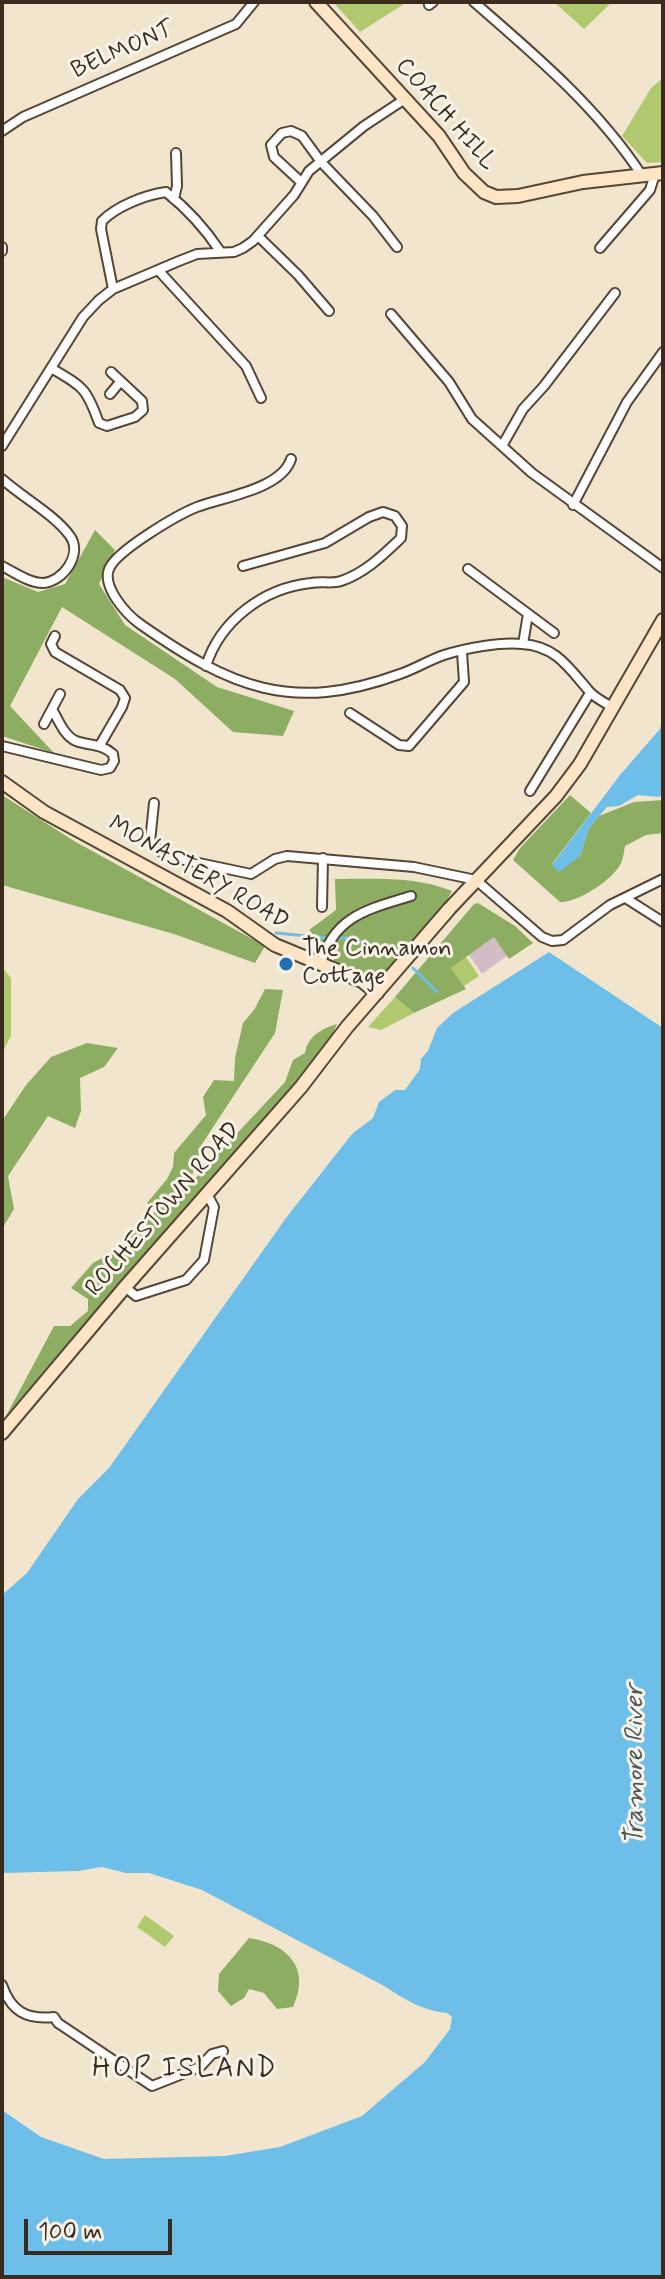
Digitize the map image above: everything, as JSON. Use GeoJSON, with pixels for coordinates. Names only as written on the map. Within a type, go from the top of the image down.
{"type":"FeatureCollection","features":[{"type":"Feature","properties":{"kind":"main road","name":"COACH HILL"},"geometry":{"type":"LineString","coordinates":[[316,2],[439,136],[475,185],[496,197],[653,174]]}},
{"type":"Feature","properties":{"kind":"main road"},"geometry":{"type":"LineString","coordinates":[[377,993],[476,880],[556,796],[580,764],[663,620]]}},
{"type":"Feature","properties":{"kind":"main road","name":"MONASTERY ROAD"},"geometry":{"type":"LineString","coordinates":[[2,782],[44,812],[227,911],[275,945],[362,981],[377,993]]}},
{"type":"Feature","properties":{"kind":"main road","name":"ROCHESTOWN ROAD"},"geometry":{"type":"LineString","coordinates":[[2,1433],[301,1087],[377,993]]}},
{"type":"Feature","properties":{"kind":"street","name":"BELMONT"},"geometry":{"type":"LineString","coordinates":[[2,131],[23,117],[236,24],[254,2]]}},
{"type":"Feature","properties":{"kind":"street"},"geometry":{"type":"LineString","coordinates":[[474,2],[554,72],[653,174],[650,190],[600,248]]}},
{"type":"Feature","properties":{"kind":"street"},"geometry":{"type":"LineString","coordinates":[[2,446],[83,317],[99,300],[113,289],[197,254],[234,252],[243,248],[258,236],[294,195],[309,171],[364,126],[405,99]]}},
{"type":"Feature","properties":{"kind":"street"},"geometry":{"type":"LineString","coordinates":[[301,182],[274,157],[271,145],[280,134],[291,131],[302,136],[321,162],[373,216],[397,247]]}},
{"type":"Feature","properties":{"kind":"street"},"geometry":{"type":"LineString","coordinates":[[174,199],[177,186],[176,153]]}},
{"type":"Feature","properties":{"kind":"street"},"geometry":{"type":"LineString","coordinates":[[113,289],[102,221],[109,214],[153,194],[166,192],[220,251]]}},
{"type":"Feature","properties":{"kind":"street"},"geometry":{"type":"LineString","coordinates":[[258,236],[329,311]]}},
{"type":"Feature","properties":{"kind":"street"},"geometry":{"type":"LineString","coordinates":[[159,271],[246,366],[261,398]]}},
{"type":"Feature","properties":{"kind":"street"},"geometry":{"type":"LineString","coordinates":[[502,446],[523,409],[615,293]]}},
{"type":"Feature","properties":{"kind":"street"},"geometry":{"type":"LineString","coordinates":[[391,314],[449,382],[472,419],[573,505],[663,568]]}},
{"type":"Feature","properties":{"kind":"street"},"geometry":{"type":"LineString","coordinates":[[573,505],[627,402],[663,352]]}},
{"type":"Feature","properties":{"kind":"street"},"geometry":{"type":"LineString","coordinates":[[51,368],[82,386],[89,395],[99,423],[107,426],[135,417],[143,410],[142,401],[111,372]]}},
{"type":"Feature","properties":{"kind":"street"},"geometry":{"type":"LineString","coordinates":[[110,394],[121,381]]}},
{"type":"Feature","properties":{"kind":"street"},"geometry":{"type":"LineString","coordinates":[[291,459],[289,467],[275,479],[196,508],[115,556],[107,573],[109,587],[133,618],[206,666],[253,685],[302,693],[339,693],[402,673],[446,654],[523,644],[545,648],[565,660],[590,693],[614,708]]}},
{"type":"Feature","properties":{"kind":"street"},"geometry":{"type":"LineString","coordinates":[[2,479],[60,526],[73,541],[74,557],[58,578],[46,583],[2,566]]}},
{"type":"Feature","properties":{"kind":"street"},"geometry":{"type":"LineString","coordinates":[[206,666],[215,643],[242,612],[287,588],[339,582],[364,571],[401,538],[402,526],[395,516],[383,512],[325,543],[243,566]]}},
{"type":"Feature","properties":{"kind":"street"},"geometry":{"type":"LineString","coordinates":[[468,569],[554,633]]}},
{"type":"Feature","properties":{"kind":"street"},"geometry":{"type":"LineString","coordinates":[[523,644],[528,614]]}},
{"type":"Feature","properties":{"kind":"street"},"geometry":{"type":"LineString","coordinates":[[55,636],[51,644],[55,652],[120,690],[125,698],[100,745]]}},
{"type":"Feature","properties":{"kind":"street"},"geometry":{"type":"LineString","coordinates":[[350,713],[399,745],[409,746],[464,682],[462,652]]}},
{"type":"Feature","properties":{"kind":"street"},"geometry":{"type":"LineString","coordinates":[[530,791],[590,693]]}},
{"type":"Feature","properties":{"kind":"street"},"geometry":{"type":"LineString","coordinates":[[44,724],[60,694]]}},
{"type":"Feature","properties":{"kind":"street"},"geometry":{"type":"LineString","coordinates":[[2,746],[101,770],[110,768],[114,761],[113,754],[100,745],[75,741],[67,735],[52,709]]}},
{"type":"Feature","properties":{"kind":"street"},"geometry":{"type":"LineString","coordinates":[[154,803],[150,842],[166,856],[251,874],[275,859],[287,856],[414,867],[476,880],[542,937],[552,941],[563,940],[610,905],[663,879]]}},
{"type":"Feature","properties":{"kind":"street"},"geometry":{"type":"LineString","coordinates":[[322,907],[323,858]]}},
{"type":"Feature","properties":{"kind":"street"},"geometry":{"type":"LineString","coordinates":[[321,964],[326,944],[358,912],[411,896]]}},
{"type":"Feature","properties":{"kind":"street"},"geometry":{"type":"LineString","coordinates":[[627,899],[663,922]]}},
{"type":"Feature","properties":{"kind":"street"},"geometry":{"type":"LineString","coordinates":[[125,1287],[136,1296],[186,1280],[204,1260],[214,1207],[207,1194]]}},
{"type":"Feature","properties":{"kind":"street"},"geometry":{"type":"LineString","coordinates":[[2,1985],[8,2002],[20,2013],[38,2019],[54,2017],[58,2023],[152,2086],[200,2067],[212,2054],[223,2051]]}},
{"type":"Feature","properties":{"kind":"shaded area"},"geometry":{"type":"Polygon","coordinates":[[[494,937],[508,955],[482,974],[469,955],[494,937]]]}},
{"type":"Feature","properties":{"kind":"green space"},"geometry":{"type":"Polygon","coordinates":[[[333,2],[407,2],[360,32],[333,2]]]}},
{"type":"Feature","properties":{"kind":"green space"},"geometry":{"type":"Polygon","coordinates":[[[554,2],[612,2],[584,29],[554,2]]]}},
{"type":"Feature","properties":{"kind":"green space"},"geometry":{"type":"Polygon","coordinates":[[[663,78],[663,162],[647,163],[622,136],[651,88],[663,78]]]}},
{"type":"Feature","properties":{"kind":"green space"},"geometry":{"type":"Polygon","coordinates":[[[95,530],[115,550],[99,584],[125,625],[217,687],[294,711],[283,736],[233,732],[175,679],[62,607],[10,706],[54,753],[2,736],[2,577],[38,592],[65,584],[95,530]]]}},
{"type":"Feature","properties":{"kind":"green space"},"geometry":{"type":"Polygon","coordinates":[[[2,795],[74,841],[265,946],[255,963],[174,934],[2,885],[2,795]]]}},
{"type":"Feature","properties":{"kind":"green space"},"geometry":{"type":"Polygon","coordinates":[[[570,795],[591,813],[552,864],[580,856],[589,828],[599,816],[634,802],[663,800],[663,833],[646,835],[625,846],[621,863],[610,877],[584,895],[560,902],[513,860],[520,848],[570,795]]]}},
{"type":"Feature","properties":{"kind":"green space"},"geometry":{"type":"Polygon","coordinates":[[[335,879],[409,881],[452,891],[442,909],[389,971],[379,978],[334,961],[309,930],[336,910],[335,879]]]}},
{"type":"Feature","properties":{"kind":"green space"},"geometry":{"type":"Polygon","coordinates":[[[478,903],[515,926],[533,943],[509,959],[494,937],[451,968],[466,989],[414,1013],[395,997],[478,903]]]}},
{"type":"Feature","properties":{"kind":"green space"},"geometry":{"type":"Polygon","coordinates":[[[466,957],[479,976],[464,986],[451,968],[466,957]]]}},
{"type":"Feature","properties":{"kind":"green space"},"geometry":{"type":"Polygon","coordinates":[[[2,967],[11,978],[11,1036],[2,1053],[2,967]]]}},
{"type":"Feature","properties":{"kind":"green space"},"geometry":{"type":"Polygon","coordinates":[[[265,989],[283,990],[275,1033],[202,1144],[189,1185],[285,1082],[293,1060],[305,1053],[312,1038],[337,1024],[329,1041],[293,1090],[224,1164],[6,1416],[54,1326],[70,1326],[88,1311],[88,1299],[71,1288],[93,1263],[122,1248],[127,1233],[142,1229],[156,1209],[147,1203],[167,1179],[173,1167],[174,1153],[206,1115],[203,1097],[214,1080],[234,1081],[235,1058],[243,1023],[265,989]]]}},
{"type":"Feature","properties":{"kind":"green space"},"geometry":{"type":"Polygon","coordinates":[[[395,997],[414,1013],[381,1030],[368,1027],[395,997]]]}},
{"type":"Feature","properties":{"kind":"green space"},"geometry":{"type":"Polygon","coordinates":[[[87,1043],[118,1048],[104,1067],[80,1078],[81,1111],[75,1128],[48,1116],[8,1176],[14,1209],[2,1229],[2,1121],[26,1085],[51,1057],[87,1043]]]}},
{"type":"Feature","properties":{"kind":"green space"},"geometry":{"type":"Polygon","coordinates":[[[145,1915],[174,1936],[165,1947],[137,1927],[145,1915]]]}},
{"type":"Feature","properties":{"kind":"green space"},"geometry":{"type":"Polygon","coordinates":[[[249,1938],[275,1946],[292,1960],[299,1981],[293,2007],[277,2009],[264,1993],[249,1989],[244,1998],[231,2006],[218,1991],[219,1974],[249,1938]]]}},
{"type":"Feature","properties":{"kind":"water"},"geometry":{"type":"Polygon","coordinates":[[[663,718],[663,794],[659,797],[638,795],[619,806],[607,807],[589,828],[580,856],[559,872],[552,865],[620,775],[660,729],[663,718]]]}},
{"type":"Feature","properties":{"kind":"water","name":"Tramore River"},"geometry":{"type":"Polygon","coordinates":[[[549,952],[663,1028],[663,2277],[2,2277],[2,2110],[41,2137],[104,2159],[225,2156],[280,2147],[362,2116],[425,2062],[450,2029],[452,2017],[447,2013],[414,2004],[202,1890],[149,1873],[126,1873],[102,1867],[78,1871],[2,1873],[2,1595],[27,1573],[78,1499],[109,1468],[286,1218],[352,1134],[373,1118],[379,1102],[395,1090],[405,1090],[420,1069],[421,1059],[428,1051],[437,1028],[453,1013],[549,952]]]}},
{"type":"Feature","properties":{"kind":"waterway"},"geometry":{"type":"LineString","coordinates":[[276,933],[328,938]]}},
{"type":"Feature","properties":{"kind":"waterway"},"geometry":{"type":"LineString","coordinates":[[336,938],[350,938],[396,954]]}},
{"type":"Feature","properties":{"kind":"waterway"},"geometry":{"type":"LineString","coordinates":[[413,968],[437,992]]}},
{"type":"Feature","properties":{"kind":"place","name":"The Cinnamon Cottage"},"geometry":{"type":"Point","coordinates":[286,964]}},
{"type":"Feature","properties":{"kind":"district","name":"HOP ISLAND"},"geometry":{"type":"Point","coordinates":[185,2070]}}]}
